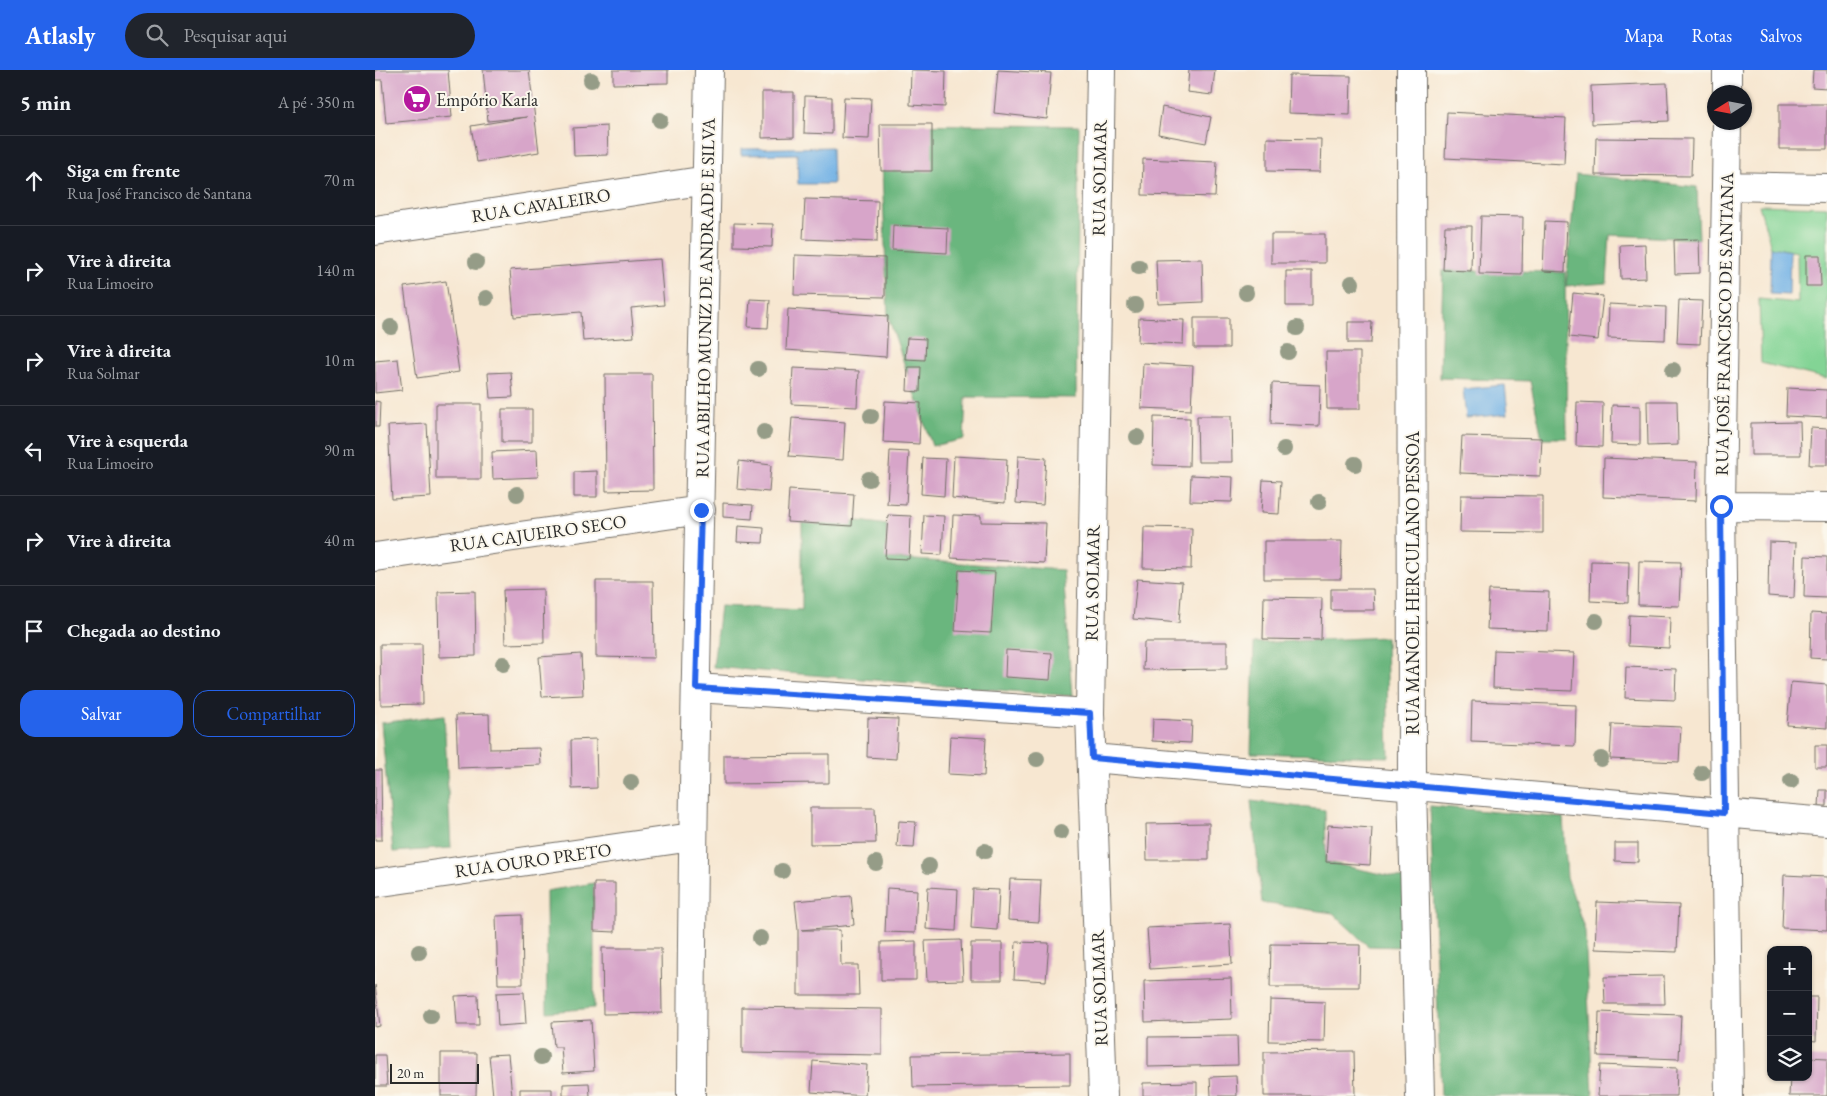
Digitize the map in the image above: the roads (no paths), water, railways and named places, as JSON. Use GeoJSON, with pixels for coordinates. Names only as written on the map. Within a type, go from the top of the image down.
{"type":"FeatureCollection","features":[{"type":"Feature","properties":{"kind":"street","name":"RUA ABILHO MUNIZ DE ANDRADE E SILVA"},"geometry":{"type":"LineString","coordinates":[[691,1096],[692,837],[701,510],[709,70]]}},
{"type":"Feature","properties":{"kind":"street","name":"RUA SOLMAR"},"geometry":{"type":"LineString","coordinates":[[1101,70],[1090,713],[1103,1096]]}},
{"type":"Feature","properties":{"kind":"street","name":"RUA MANOEL HERCULANO PESSOA"},"geometry":{"type":"LineString","coordinates":[[1411,70],[1412,787],[1420,1096]]}},
{"type":"Feature","properties":{"kind":"street"},"geometry":{"type":"LineString","coordinates":[[1727,70],[1727,85]]}},
{"type":"Feature","properties":{"kind":"street","name":"RUA JOSÉ FRANCISCO DE SANTANA"},"geometry":{"type":"LineString","coordinates":[[1727,130],[1721,506],[1729,1096]]}},
{"type":"Feature","properties":{"kind":"street","name":"RUA CAVALEIRO"},"geometry":{"type":"LineString","coordinates":[[375,231],[707,180]]}},
{"type":"Feature","properties":{"kind":"street"},"geometry":{"type":"LineString","coordinates":[[1726,186],[1827,188]]}},
{"type":"Feature","properties":{"kind":"street"},"geometry":{"type":"LineString","coordinates":[[1721,506],[1827,507]]}},
{"type":"Feature","properties":{"kind":"street","name":"RUA CAJUEIRO SECO"},"geometry":{"type":"LineString","coordinates":[[375,557],[701,510]]}},
{"type":"Feature","properties":{"kind":"street"},"geometry":{"type":"LineString","coordinates":[[696,688],[1090,713]]}},
{"type":"Feature","properties":{"kind":"street"},"geometry":{"type":"LineString","coordinates":[[1092,758],[1827,822]]}},
{"type":"Feature","properties":{"kind":"street","name":"RUA OURO PRETO"},"geometry":{"type":"LineString","coordinates":[[375,883],[692,837]]}},
{"type":"Feature","properties":{"kind":"water"},"geometry":{"type":"Polygon","coordinates":[[[832,147],[833,184],[798,184],[797,154],[741,155],[741,149],[832,147]]]}},
{"type":"Feature","properties":{"kind":"water"},"geometry":{"type":"Polygon","coordinates":[[[1771,247],[1790,251],[1789,295],[1770,294],[1771,247]]]}},
{"type":"Feature","properties":{"kind":"water"},"geometry":{"type":"Polygon","coordinates":[[[1505,385],[1508,414],[1466,418],[1463,389],[1505,385]]]}},
{"type":"Feature","properties":{"kind":"place","name":"Empório Karla"},"geometry":{"type":"Point","coordinates":[417,99]}}]}
